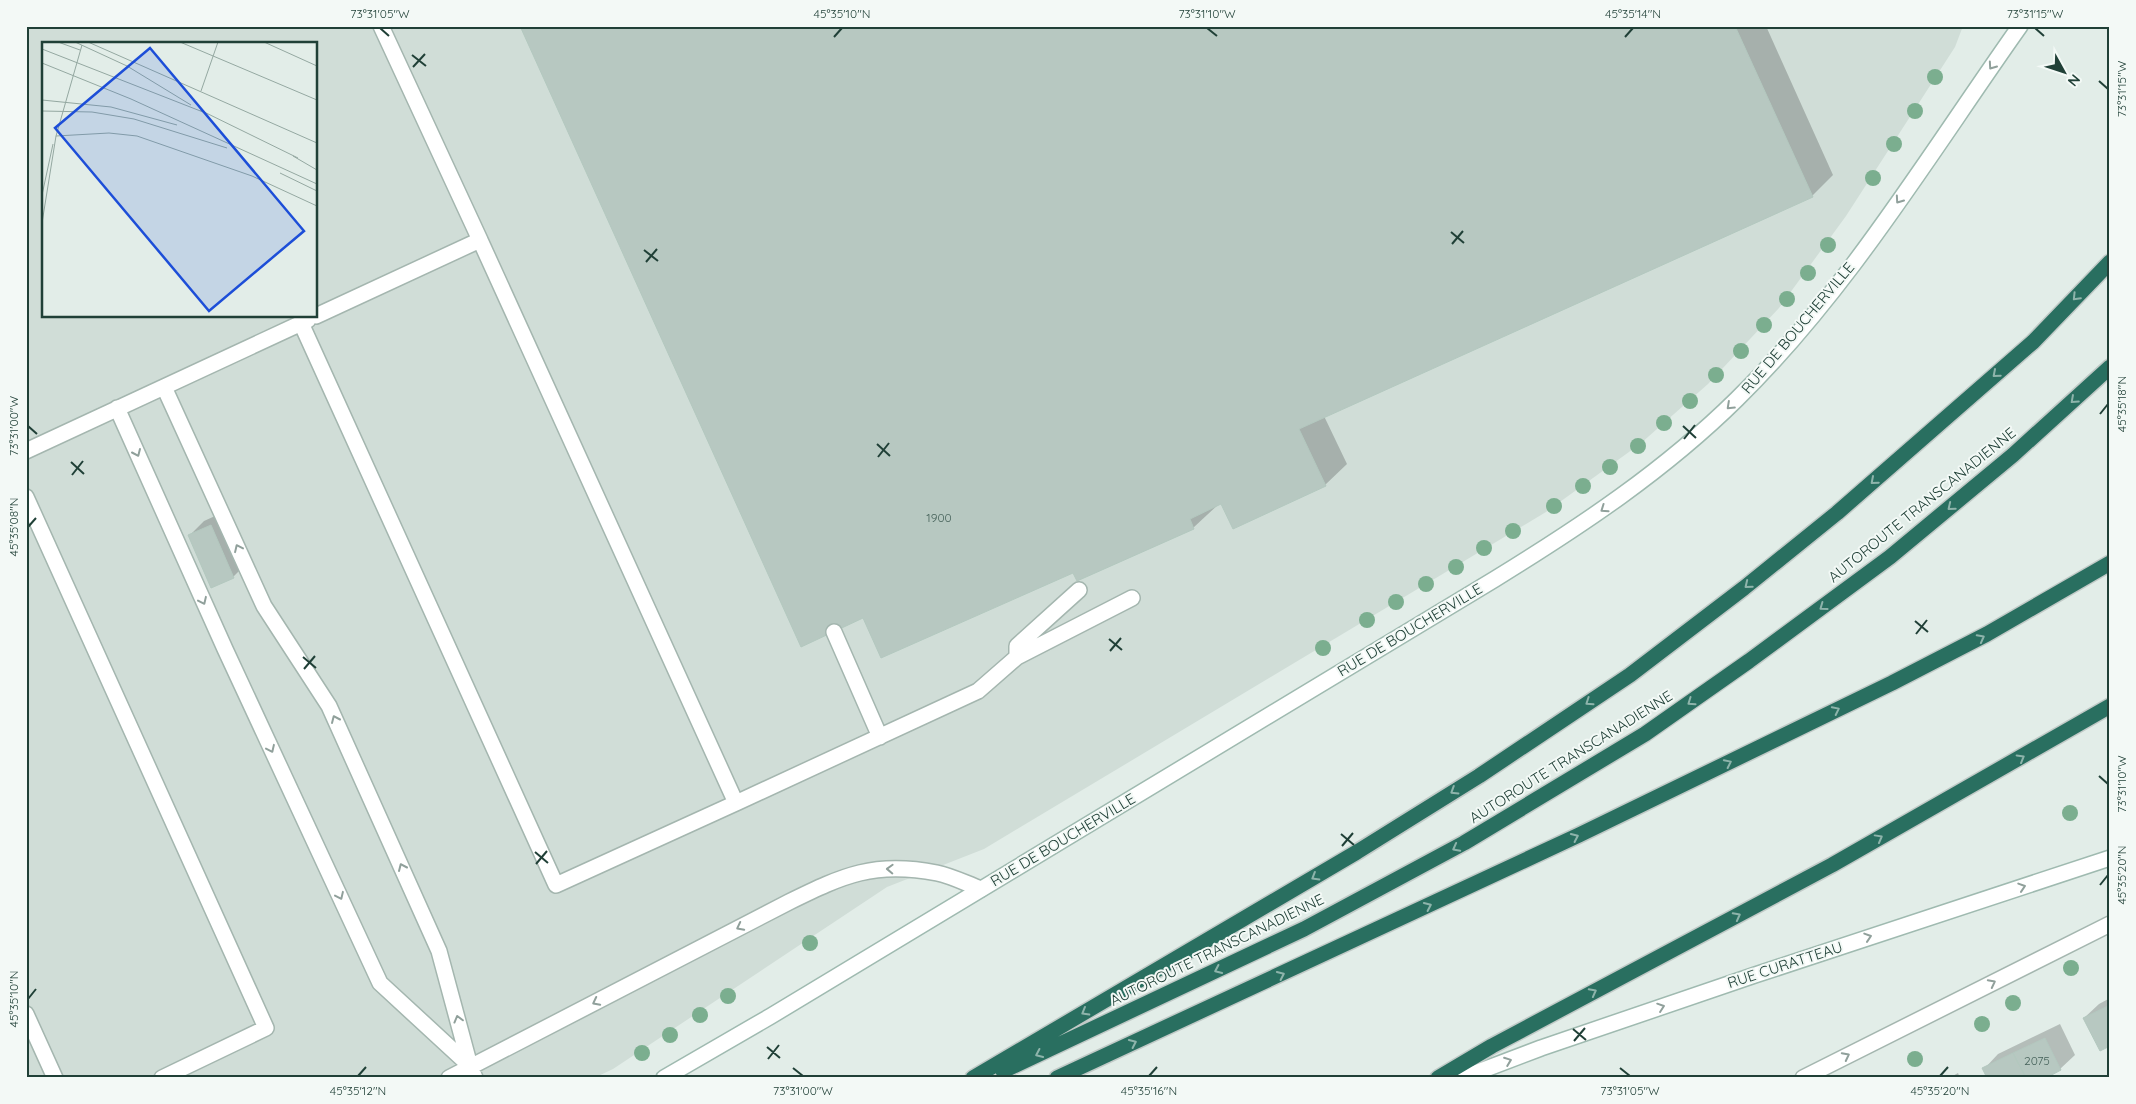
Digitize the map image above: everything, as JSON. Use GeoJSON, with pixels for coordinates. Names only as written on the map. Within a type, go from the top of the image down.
{"type":"FeatureCollection","features":[{"type":"Feature","properties":{"kind":"highway"},"geometry":{"type":"LineString","coordinates":[[973,1078],[1357,852],[1479,776],[1630,675],[1744,588],[1837,513],[2032,342],[2110,262]]}},
{"type":"Feature","properties":{"kind":"highway","name":"AUTOROUTE TRANSCANADIENNE"},"geometry":{"type":"LineString","coordinates":[[987,1078],[1322,920],[1464,844],[1645,734],[1890,558],[2013,455],[2110,367]]}},
{"type":"Feature","properties":{"kind":"highway"},"geometry":{"type":"LineString","coordinates":[[1057,1078],[1579,835],[1892,684],[1988,634],[2110,563]]}},
{"type":"Feature","properties":{"kind":"highway"},"geometry":{"type":"LineString","coordinates":[[1438,1078],[1492,1046],[1840,860],[2110,706]]}},
{"type":"Feature","properties":{"kind":"main road"},"geometry":{"type":"LineString","coordinates":[[381,26],[736,803]]}},
{"type":"Feature","properties":{"kind":"main road","name":"RUE DE BOUCHERVILLE"},"geometry":{"type":"LineString","coordinates":[[664,1078],[1566,536],[1605,509],[1678,453],[1737,399],[1791,341],[1826,299],[1891,211],[2020,26]]}},
{"type":"Feature","properties":{"kind":"main road"},"geometry":{"type":"LineString","coordinates":[[318,315],[480,240]]}},
{"type":"Feature","properties":{"kind":"main road"},"geometry":{"type":"LineString","coordinates":[[26,451],[312,318]]}},
{"type":"Feature","properties":{"kind":"main road"},"geometry":{"type":"LineString","coordinates":[[301,323],[556,885],[978,691],[1017,657],[1132,598]]}},
{"type":"Feature","properties":{"kind":"main road"},"geometry":{"type":"LineString","coordinates":[[164,387],[264,606],[329,706],[440,951],[473,1072]]}},
{"type":"Feature","properties":{"kind":"main road"},"geometry":{"type":"LineString","coordinates":[[117,408],[225,649],[380,982],[473,1072]]}},
{"type":"Feature","properties":{"kind":"main road"},"geometry":{"type":"LineString","coordinates":[[26,497],[266,1028],[162,1078]]}},
{"type":"Feature","properties":{"kind":"main road"},"geometry":{"type":"LineString","coordinates":[[1017,657],[1017,646],[1079,590]]}},
{"type":"Feature","properties":{"kind":"main road"},"geometry":{"type":"LineString","coordinates":[[834,632],[880,736]]}},
{"type":"Feature","properties":{"kind":"main road","name":"RUE CURATTEAU"},"geometry":{"type":"LineString","coordinates":[[1462,1078],[1540,1048],[1755,974],[2110,858]]}},
{"type":"Feature","properties":{"kind":"main road"},"geometry":{"type":"LineString","coordinates":[[449,1078],[473,1072],[836,879],[877,869],[904,870],[938,873],[980,889]]}},
{"type":"Feature","properties":{"kind":"main road"},"geometry":{"type":"LineString","coordinates":[[1803,1078],[2110,924]]}},
{"type":"Feature","properties":{"kind":"main road"},"geometry":{"type":"LineString","coordinates":[[26,1014],[55,1078]]}},
{"type":"Feature","properties":{"kind":"shaded area"},"geometry":{"type":"Polygon","coordinates":[[[26,26],[1963,26],[1955,47],[1846,216],[1779,308],[1708,384],[1640,444],[1546,512],[984,849],[887,887],[613,1069],[594,1078],[26,1078],[26,26]]]}},
{"type":"Feature","properties":{"kind":"building"},"geometry":{"type":"Polygon","coordinates":[[[520,26],[1735,26],[1813,197],[1299,429],[1326,486],[1233,529],[1221,504],[1190,519],[1194,529],[1077,581],[1073,573],[881,658],[863,618],[801,647],[520,26]]]}},
{"type":"Feature","properties":{"kind":"building"},"geometry":{"type":"Polygon","coordinates":[[[211,525],[234,578],[211,588],[188,535],[211,525]]]}},
{"type":"Feature","properties":{"kind":"building"},"geometry":{"type":"Polygon","coordinates":[[[2110,1005],[2110,1046],[2100,1051],[2083,1018],[2110,1005]]]}},
{"type":"Feature","properties":{"kind":"building"},"geometry":{"type":"Polygon","coordinates":[[[2045,1038],[2061,1070],[2046,1078],[2026,1078],[2013,1053],[2045,1038]]]}},
{"type":"Feature","properties":{"kind":"building"},"geometry":{"type":"Polygon","coordinates":[[[2013,1053],[2026,1078],[1987,1078],[1982,1068],[2013,1053]]]}}]}
